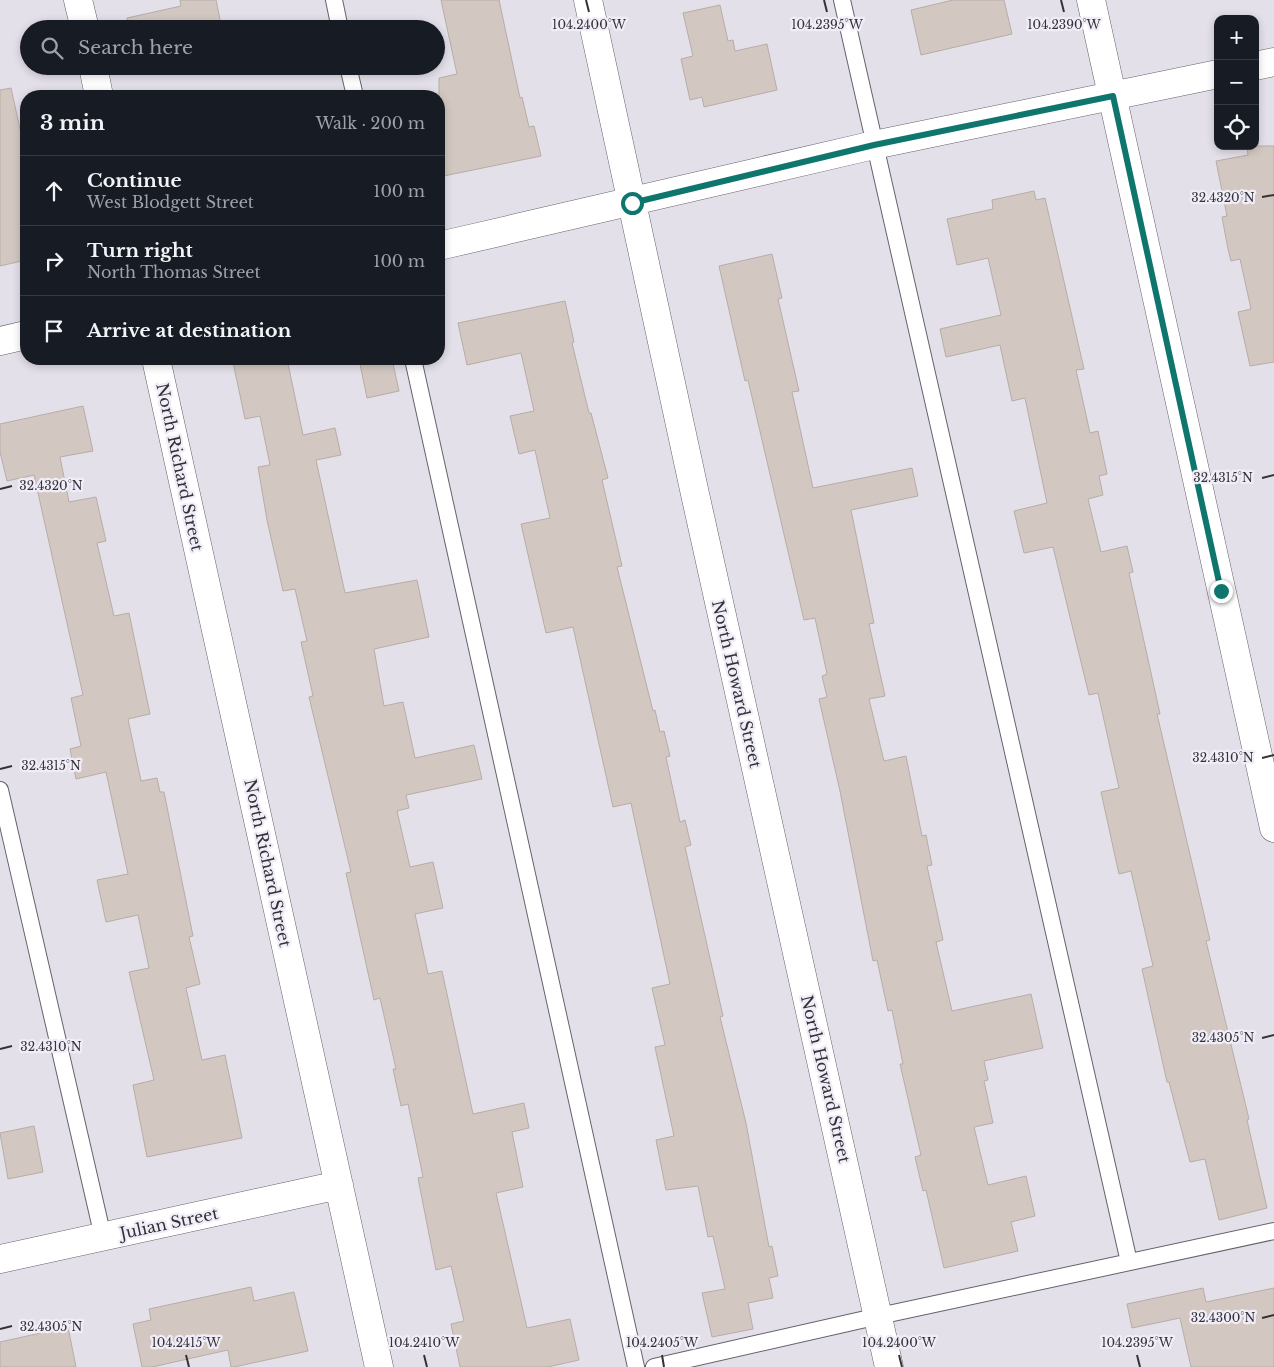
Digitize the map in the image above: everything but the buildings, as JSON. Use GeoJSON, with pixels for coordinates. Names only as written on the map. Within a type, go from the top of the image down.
{"type":"FeatureCollection","features":[{"type":"Feature","properties":{"kind":"street"},"geometry":{"type":"LineString","coordinates":[[78,0],[83,20]]}},
{"type":"Feature","properties":{"kind":"street","name":"North Howard Street"},"geometry":{"type":"LineString","coordinates":[[588,0],[889,1367]]}},
{"type":"Feature","properties":{"kind":"street"},"geometry":{"type":"LineString","coordinates":[[1092,0],[1274,828]]}},
{"type":"Feature","properties":{"kind":"street"},"geometry":{"type":"LineString","coordinates":[[1259,65],[1274,62]]}},
{"type":"Feature","properties":{"kind":"street"},"geometry":{"type":"LineString","coordinates":[[95,75],[98,90]]}},
{"type":"Feature","properties":{"kind":"street"},"geometry":{"type":"LineString","coordinates":[[445,245],[632,203],[874,145],[1214,75]]}},
{"type":"Feature","properties":{"kind":"street"},"geometry":{"type":"LineString","coordinates":[[0,340],[20,336]]}},
{"type":"Feature","properties":{"kind":"street","name":"North Richard Street"},"geometry":{"type":"LineString","coordinates":[[157,365],[379,1367]]}},
{"type":"Feature","properties":{"kind":"street","name":"Julian Street"},"geometry":{"type":"LineString","coordinates":[[0,1259],[339,1186]]}},
{"type":"Feature","properties":{"kind":"lane"},"geometry":{"type":"LineString","coordinates":[[334,0],[338,20]]}},
{"type":"Feature","properties":{"kind":"lane"},"geometry":{"type":"LineString","coordinates":[[842,0],[1129,1262]]}},
{"type":"Feature","properties":{"kind":"lane"},"geometry":{"type":"LineString","coordinates":[[350,75],[354,90]]}},
{"type":"Feature","properties":{"kind":"lane"},"geometry":{"type":"LineString","coordinates":[[414,365],[636,1367]]}},
{"type":"Feature","properties":{"kind":"lane"},"geometry":{"type":"LineString","coordinates":[[0,790],[103,1237]]}},
{"type":"Feature","properties":{"kind":"lane"},"geometry":{"type":"LineString","coordinates":[[654,1367],[879,1316],[1274,1231]]}},
{"type":"Feature","properties":{"kind":"route"},"geometry":{"type":"LineString","coordinates":[[632,203],[874,145],[1113,96],[1221,591]]}}]}
